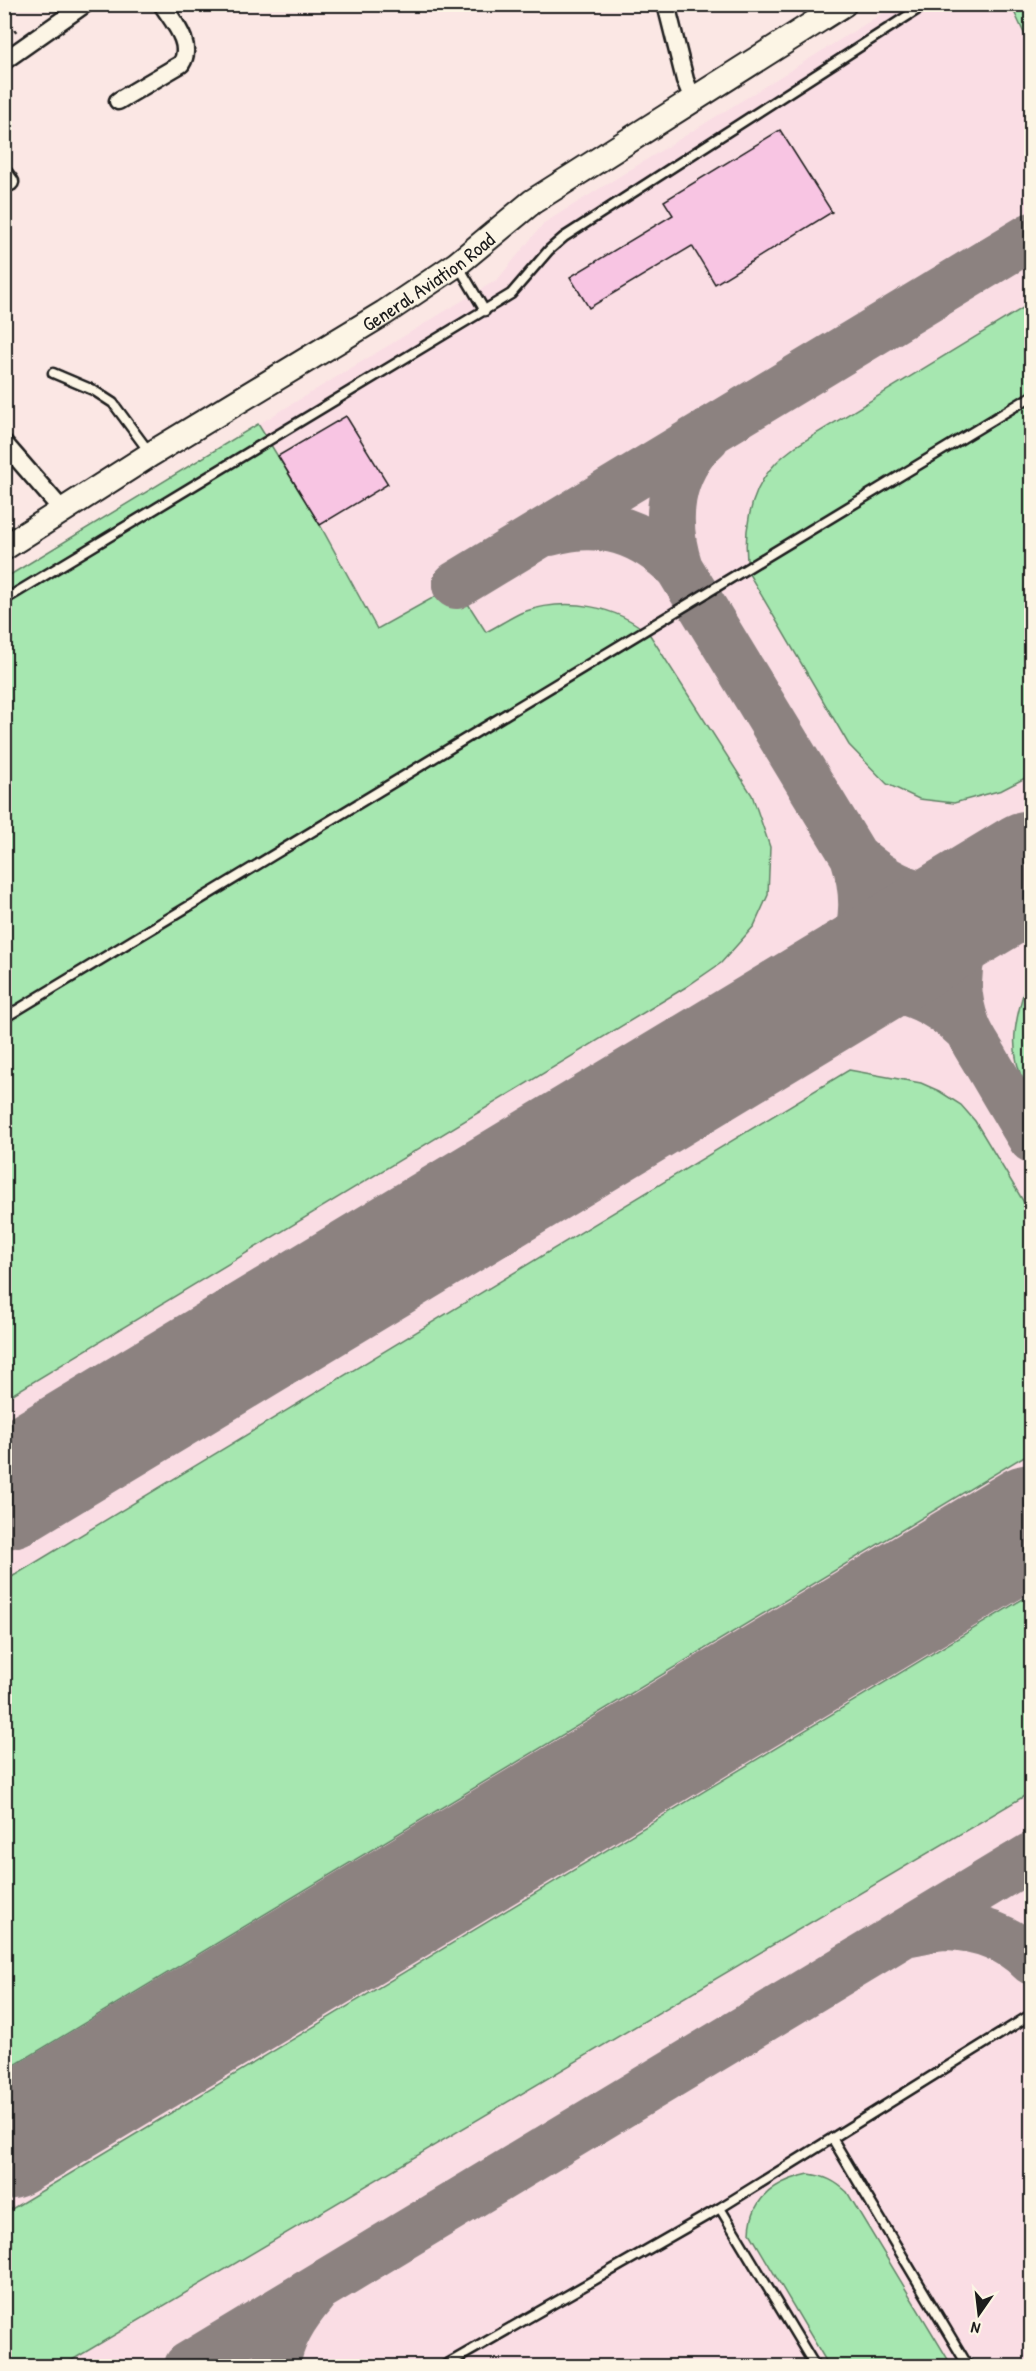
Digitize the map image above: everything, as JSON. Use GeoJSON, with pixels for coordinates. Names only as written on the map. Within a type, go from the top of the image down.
{"type":"FeatureCollection","features":[{"type":"Feature","properties":{"kind":"main road","name":"General Aviation Road"},"geometry":{"type":"LineString","coordinates":[[4,548],[151,454],[384,313],[457,264],[532,202],[693,99],[815,13],[844,4]]}},
{"type":"Feature","properties":{"kind":"street"},"geometry":{"type":"LineString","coordinates":[[4,61],[85,4]]}},
{"type":"Feature","properties":{"kind":"street"},"geometry":{"type":"LineString","coordinates":[[118,101],[181,64],[185,58],[185,43],[162,4]]}},
{"type":"Feature","properties":{"kind":"street"},"geometry":{"type":"LineString","coordinates":[[666,4],[685,80],[693,99]]}},
{"type":"Feature","properties":{"kind":"street"},"geometry":{"type":"LineString","coordinates":[[4,443],[63,511]]}},
{"type":"Feature","properties":{"kind":"lane"},"geometry":{"type":"LineString","coordinates":[[4,600],[485,311],[516,289],[549,250],[564,237],[926,4]]}},
{"type":"Feature","properties":{"kind":"lane"},"geometry":{"type":"LineString","coordinates":[[457,264],[485,311]]}},
{"type":"Feature","properties":{"kind":"lane"},"geometry":{"type":"LineString","coordinates":[[53,373],[93,390],[113,403],[151,454]]}},
{"type":"Feature","properties":{"kind":"lane"},"geometry":{"type":"LineString","coordinates":[[4,1018],[1032,396]]}},
{"type":"Feature","properties":{"kind":"lane"},"geometry":{"type":"LineString","coordinates":[[444,2367],[720,2208],[1032,2014]]}},
{"type":"Feature","properties":{"kind":"lane"},"geometry":{"type":"LineString","coordinates":[[832,2138],[968,2367]]}},
{"type":"Feature","properties":{"kind":"lane"},"geometry":{"type":"LineString","coordinates":[[720,2208],[815,2367]]}},
{"type":"Feature","properties":{"kind":"shaded area"},"geometry":{"type":"Polygon","coordinates":[[[896,5],[1031,5],[1031,2366],[5,2366],[5,578],[498,279],[544,223],[896,5]]]}},
{"type":"Feature","properties":{"kind":"green space"},"geometry":{"type":"Polygon","coordinates":[[[1011,5],[1031,5],[1031,49],[1029,44],[1011,5]]]}},
{"type":"Feature","properties":{"kind":"green space"},"geometry":{"type":"Polygon","coordinates":[[[1031,303],[1031,775],[1002,790],[954,803],[919,799],[887,784],[849,745],[749,574],[746,546],[749,516],[766,475],[777,461],[796,446],[1031,303]]]}},
{"type":"Feature","properties":{"kind":"green space"},"geometry":{"type":"Polygon","coordinates":[[[258,424],[320,525],[377,629],[456,585],[486,632],[514,616],[539,607],[573,605],[607,611],[637,625],[650,635],[752,795],[770,847],[768,895],[754,926],[721,963],[686,987],[5,1399],[5,578],[258,424]]]}},
{"type":"Feature","properties":{"kind":"green space"},"geometry":{"type":"Polygon","coordinates":[[[1031,964],[1031,1096],[1017,1061],[1015,1030],[1031,964]]]}},
{"type":"Feature","properties":{"kind":"green space"},"geometry":{"type":"Polygon","coordinates":[[[849,1070],[921,1083],[961,1105],[975,1121],[1031,1214],[1031,1452],[5,2071],[5,1581],[849,1070]]]}},
{"type":"Feature","properties":{"kind":"green space"},"geometry":{"type":"Polygon","coordinates":[[[1031,1594],[1031,1792],[62,2366],[5,2366],[5,2213],[1031,1594]]]}},
{"type":"Feature","properties":{"kind":"green space"},"geometry":{"type":"Polygon","coordinates":[[[809,2174],[830,2180],[847,2192],[952,2366],[829,2366],[750,2233],[755,2210],[767,2193],[786,2181],[809,2174]]]}},
{"type":"Feature","properties":{"kind":"building"},"geometry":{"type":"Polygon","coordinates":[[[780,130],[832,212],[715,284],[692,246],[589,308],[570,277],[673,215],[664,201],[780,130]]]}},
{"type":"Feature","properties":{"kind":"building"},"geometry":{"type":"Polygon","coordinates":[[[346,416],[388,484],[320,525],[278,456],[346,416]]]}},
{"type":"Feature","properties":{"kind":"taxiway"},"geometry":{"type":"LineString","coordinates":[[456,585],[1032,236]]}},
{"type":"Feature","properties":{"kind":"taxiway"},"geometry":{"type":"LineString","coordinates":[[706,437],[684,465],[673,498],[672,533],[679,568],[854,856],[859,877],[862,896],[859,933],[844,967],[817,999]]}},
{"type":"Feature","properties":{"kind":"taxiway"},"geometry":{"type":"LineString","coordinates":[[550,532],[587,526],[620,531],[651,545],[679,568]]}},
{"type":"Feature","properties":{"kind":"taxiway"},"geometry":{"type":"LineString","coordinates":[[854,856],[888,882],[924,895],[962,896],[1004,886]]}},
{"type":"Feature","properties":{"kind":"taxiway"},"geometry":{"type":"LineString","coordinates":[[1004,886],[978,917],[969,933],[959,969],[958,988],[969,1032],[1032,1139]]}},
{"type":"Feature","properties":{"kind":"taxiway"},"geometry":{"type":"LineString","coordinates":[[817,999],[859,989],[897,990],[933,1003],[967,1029]]}},
{"type":"Feature","properties":{"kind":"taxiway"},"geometry":{"type":"LineString","coordinates":[[188,2366],[1032,1856]]}},
{"type":"Feature","properties":{"kind":"taxiway"},"geometry":{"type":"LineString","coordinates":[[910,1932],[942,1926],[982,1931],[1004,1940],[1032,1961]]}},
{"type":"Feature","properties":{"kind":"taxiway"},"geometry":{"type":"LineString","coordinates":[[276,2366],[289,2328],[312,2295]]}},
{"type":"Feature","properties":{"kind":"runway"},"geometry":{"type":"LineString","coordinates":[[4,1490],[1032,869]]}},
{"type":"Feature","properties":{"kind":"runway"},"geometry":{"type":"LineString","coordinates":[[4,2141],[1032,1523]]}}]}
